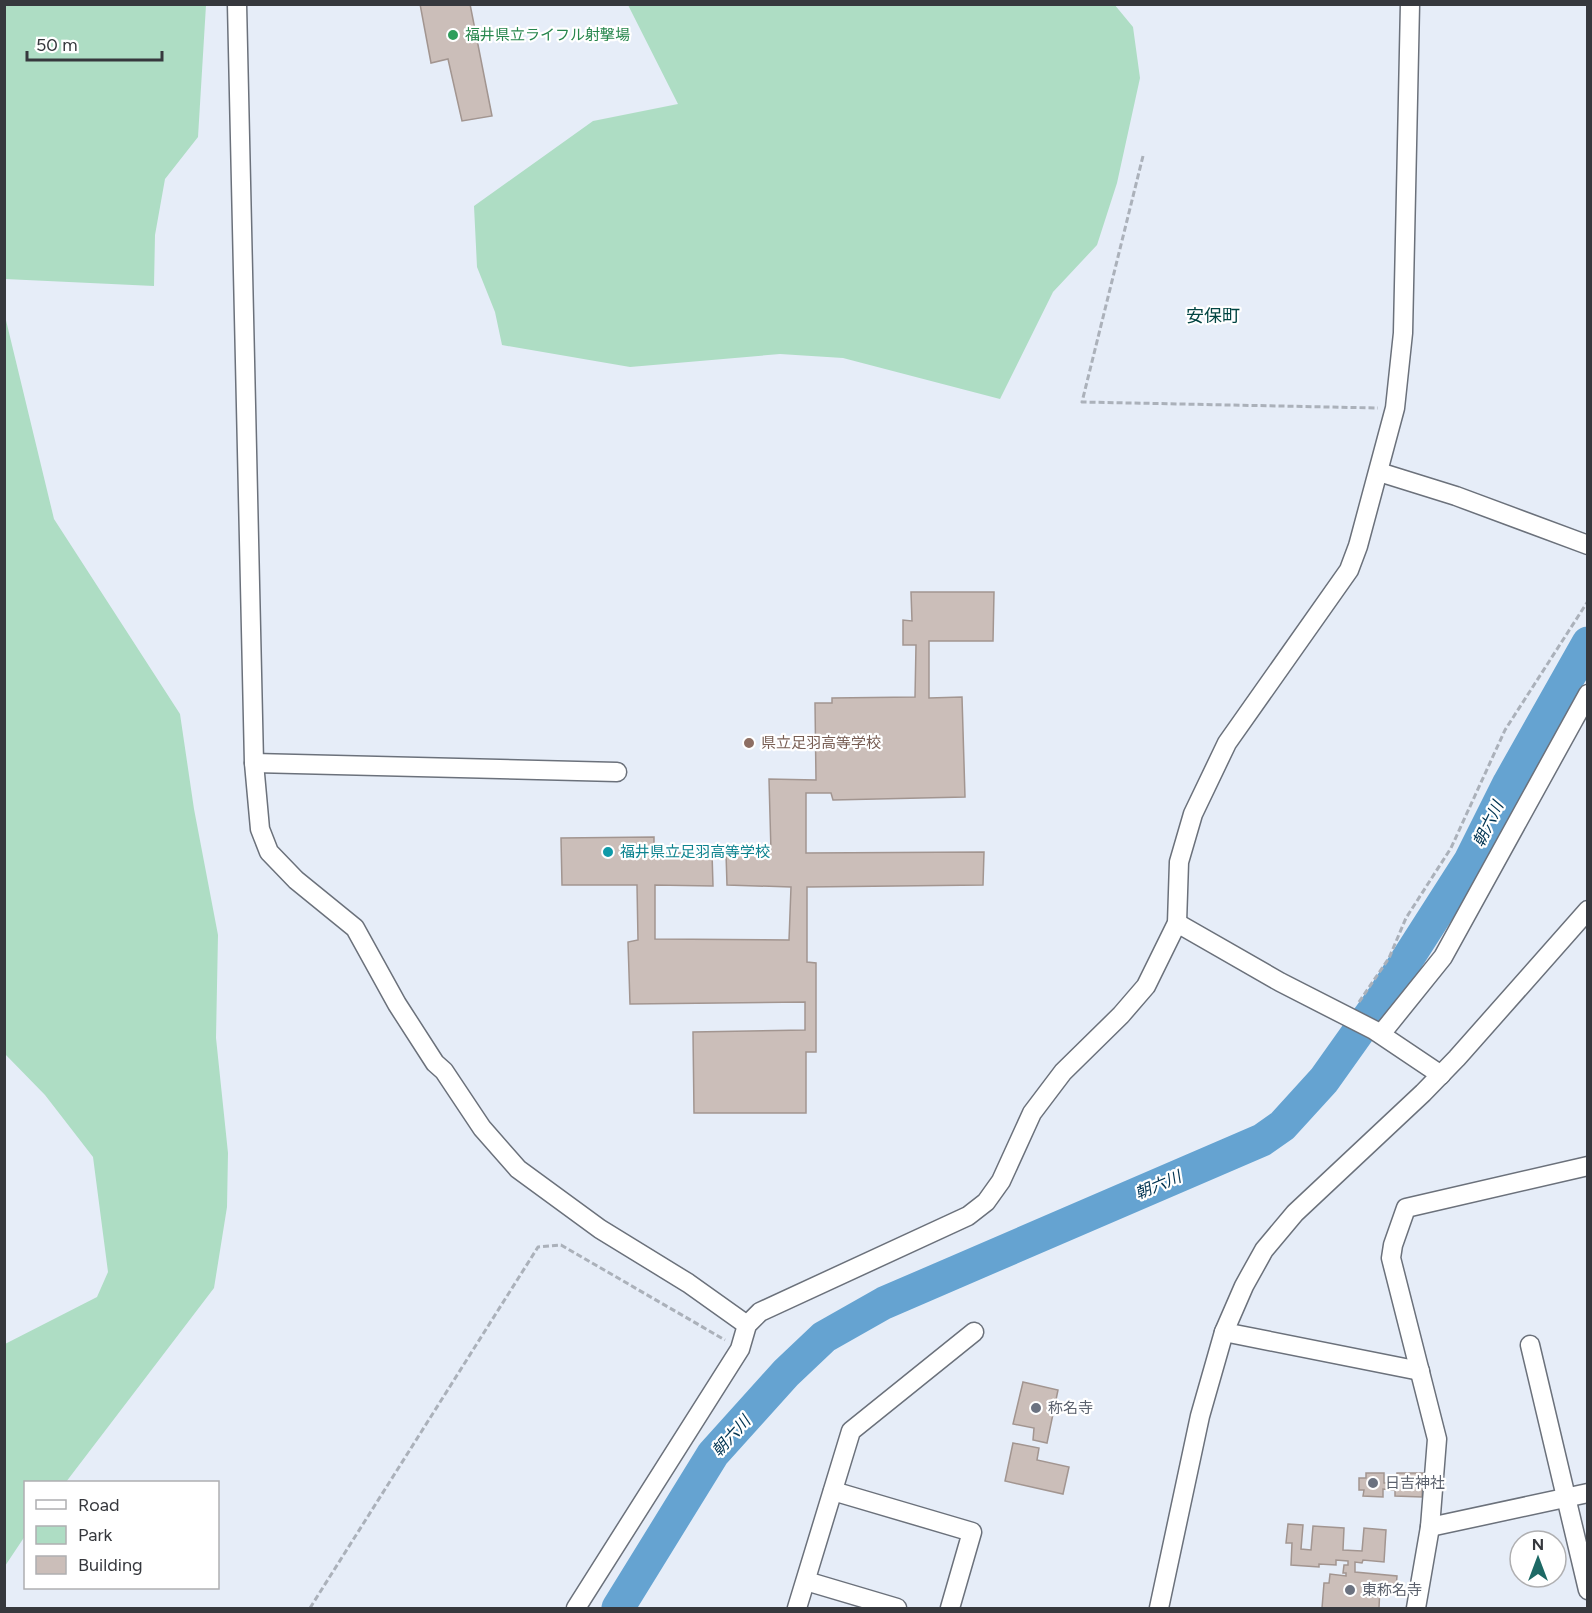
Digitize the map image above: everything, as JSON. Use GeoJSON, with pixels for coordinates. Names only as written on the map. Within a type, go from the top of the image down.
{"type":"FeatureCollection","features":[{"type":"Feature","properties":{"kind":"street"},"geometry":{"type":"LineString","coordinates":[[237,4],[254,763],[260,829],[269,852],[296,880],[354,928],[397,1004],[429,1053],[444,1071],[482,1128],[518,1169],[600,1229],[688,1283],[747,1325]]}},
{"type":"Feature","properties":{"kind":"street"},"geometry":{"type":"LineString","coordinates":[[576,1608],[740,1349],[747,1325],[760,1312],[968,1215],[986,1202],[1001,1181],[1032,1113],[1063,1072],[1121,1015],[1146,986],[1177,923],[1179,862],[1193,814],[1227,743],[1348,570],[1358,546],[1379,472],[1395,408],[1403,333],[1410,4]]}},
{"type":"Feature","properties":{"kind":"street"},"geometry":{"type":"LineString","coordinates":[[1379,472],[1456,496],[1587,545]]}},
{"type":"Feature","properties":{"kind":"street"},"geometry":{"type":"LineString","coordinates":[[1377,1032],[1443,957],[1587,694]]}},
{"type":"Feature","properties":{"kind":"street"},"geometry":{"type":"LineString","coordinates":[[254,763],[617,772]]}},
{"type":"Feature","properties":{"kind":"street"},"geometry":{"type":"LineString","coordinates":[[1159,1608],[1200,1416],[1224,1332],[1244,1286],[1264,1250],[1295,1213],[1441,1075],[1587,910]]}},
{"type":"Feature","properties":{"kind":"street"},"geometry":{"type":"LineString","coordinates":[[1177,923],[1280,982],[1350,1016],[1441,1075]]}},
{"type":"Feature","properties":{"kind":"street"},"geometry":{"type":"LineString","coordinates":[[1416,1608],[1430,1527],[1437,1439],[1391,1258],[1393,1245],[1406,1208],[1587,1166]]}},
{"type":"Feature","properties":{"kind":"street"},"geometry":{"type":"LineString","coordinates":[[797,1608],[851,1431],[974,1332]]}},
{"type":"Feature","properties":{"kind":"street"},"geometry":{"type":"LineString","coordinates":[[1224,1332],[1420,1371]]}},
{"type":"Feature","properties":{"kind":"street"},"geometry":{"type":"LineString","coordinates":[[1530,1344],[1587,1590]]}},
{"type":"Feature","properties":{"kind":"street"},"geometry":{"type":"LineString","coordinates":[[833,1491],[972,1532],[950,1608]]}},
{"type":"Feature","properties":{"kind":"street"},"geometry":{"type":"LineString","coordinates":[[1430,1527],[1587,1492]]}},
{"type":"Feature","properties":{"kind":"street"},"geometry":{"type":"LineString","coordinates":[[806,1581],[897,1608]]}},
{"type":"Feature","properties":{"kind":"path"},"geometry":{"type":"LineString","coordinates":[[1143,156],[1082,402],[1395,408]]}},
{"type":"Feature","properties":{"kind":"path"},"geometry":{"type":"LineString","coordinates":[[1350,1016],[1389,957],[1406,918],[1451,848],[1505,730],[1587,601]]}},
{"type":"Feature","properties":{"kind":"path"},"geometry":{"type":"LineString","coordinates":[[310,1608],[538,1247],[561,1245],[740,1349]]}},
{"type":"Feature","properties":{"kind":"green space"},"geometry":{"type":"Polygon","coordinates":[[[5,4],[206,5],[198,137],[165,179],[155,235],[154,286],[5,279],[5,4]]]}},
{"type":"Feature","properties":{"kind":"green space"},"geometry":{"type":"Polygon","coordinates":[[[1114,4],[1133,27],[1140,78],[1117,183],[1097,245],[1053,292],[1000,399],[843,358],[780,354],[630,367],[502,345],[495,312],[477,267],[474,206],[593,121],[678,104],[628,5],[1114,4]]]}},
{"type":"Feature","properties":{"kind":"green space"},"geometry":{"type":"Polygon","coordinates":[[[4,312],[54,519],[180,714],[194,809],[218,935],[216,1038],[228,1153],[227,1207],[214,1288],[67,1481],[24,1481],[24,1538],[5,1566],[5,1344],[97,1297],[108,1272],[93,1157],[45,1095],[5,1054],[4,312]]]}},
{"type":"Feature","properties":{"kind":"building"},"geometry":{"type":"Polygon","coordinates":[[[420,4],[470,4],[492,116],[462,121],[448,59],[431,63],[420,4]]]}},
{"type":"Feature","properties":{"kind":"building","name":"福井県立足羽高等学校"},"geometry":{"type":"Polygon","coordinates":[[[911,592],[994,592],[993,641],[929,641],[929,698],[962,697],[965,797],[833,800],[831,793],[806,793],[806,853],[984,852],[983,885],[807,887],[807,962],[816,963],[816,1052],[806,1052],[806,1113],[694,1113],[693,1032],[805,1030],[805,1002],[630,1004],[628,942],[638,940],[637,885],[562,885],[561,838],[654,837],[654,853],[712,853],[713,886],[655,885],[655,939],[789,940],[791,887],[727,885],[726,853],[771,852],[769,779],[816,780],[815,703],[832,703],[832,698],[915,697],[916,645],[903,645],[903,620],[912,621],[911,592]]]}},
{"type":"Feature","properties":{"kind":"building"},"geometry":{"type":"Polygon","coordinates":[[[1023,1382],[1058,1390],[1047,1443],[1033,1440],[1034,1428],[1013,1424],[1023,1382]]]}},
{"type":"Feature","properties":{"kind":"building"},"geometry":{"type":"Polygon","coordinates":[[[1013,1443],[1039,1448],[1037,1460],[1069,1467],[1063,1494],[1005,1481],[1013,1443]]]}},
{"type":"Feature","properties":{"kind":"building"},"geometry":{"type":"Polygon","coordinates":[[[1366,1473],[1384,1473],[1384,1483],[1397,1483],[1397,1473],[1423,1473],[1422,1497],[1395,1496],[1395,1490],[1383,1489],[1383,1497],[1363,1496],[1364,1490],[1359,1490],[1359,1478],[1366,1478],[1366,1473]]]}},
{"type":"Feature","properties":{"kind":"building"},"geometry":{"type":"Polygon","coordinates":[[[1288,1524],[1303,1525],[1301,1549],[1311,1550],[1313,1526],[1344,1528],[1343,1550],[1362,1551],[1364,1528],[1386,1530],[1384,1562],[1363,1560],[1362,1563],[1355,1562],[1355,1572],[1397,1576],[1396,1588],[1380,1586],[1379,1608],[1322,1608],[1324,1583],[1329,1583],[1330,1574],[1346,1576],[1346,1573],[1343,1573],[1344,1565],[1348,1565],[1348,1561],[1336,1560],[1336,1565],[1319,1564],[1319,1567],[1291,1565],[1292,1543],[1286,1543],[1288,1524]]]}},
{"type":"Feature","properties":{"kind":"waterway","name":"朝六川"},"geometry":{"type":"LineString","coordinates":[[618,1608],[713,1454],[786,1373],[824,1337],[884,1303],[1262,1140],[1282,1126],[1324,1080],[1383,997],[1470,861],[1509,783],[1588,643]]}},
{"type":"Feature","properties":{"kind":"place","name":"福井県立ライフル射撃場"},"geometry":{"type":"Point","coordinates":[453,35]}},
{"type":"Feature","properties":{"kind":"place","name":"県立足羽高等学校"},"geometry":{"type":"Point","coordinates":[749,743]}},
{"type":"Feature","properties":{"kind":"place","name":"福井県立足羽高等学校"},"geometry":{"type":"Point","coordinates":[608,852]}},
{"type":"Feature","properties":{"kind":"place","name":"称名寺"},"geometry":{"type":"Point","coordinates":[1036,1408]}},
{"type":"Feature","properties":{"kind":"place","name":"日吉神社"},"geometry":{"type":"Point","coordinates":[1373,1483]}},
{"type":"Feature","properties":{"kind":"place","name":"東称名寺"},"geometry":{"type":"Point","coordinates":[1350,1590]}},
{"type":"Feature","properties":{"kind":"district","name":"安保町"},"geometry":{"type":"Point","coordinates":[1213,316]}}]}
